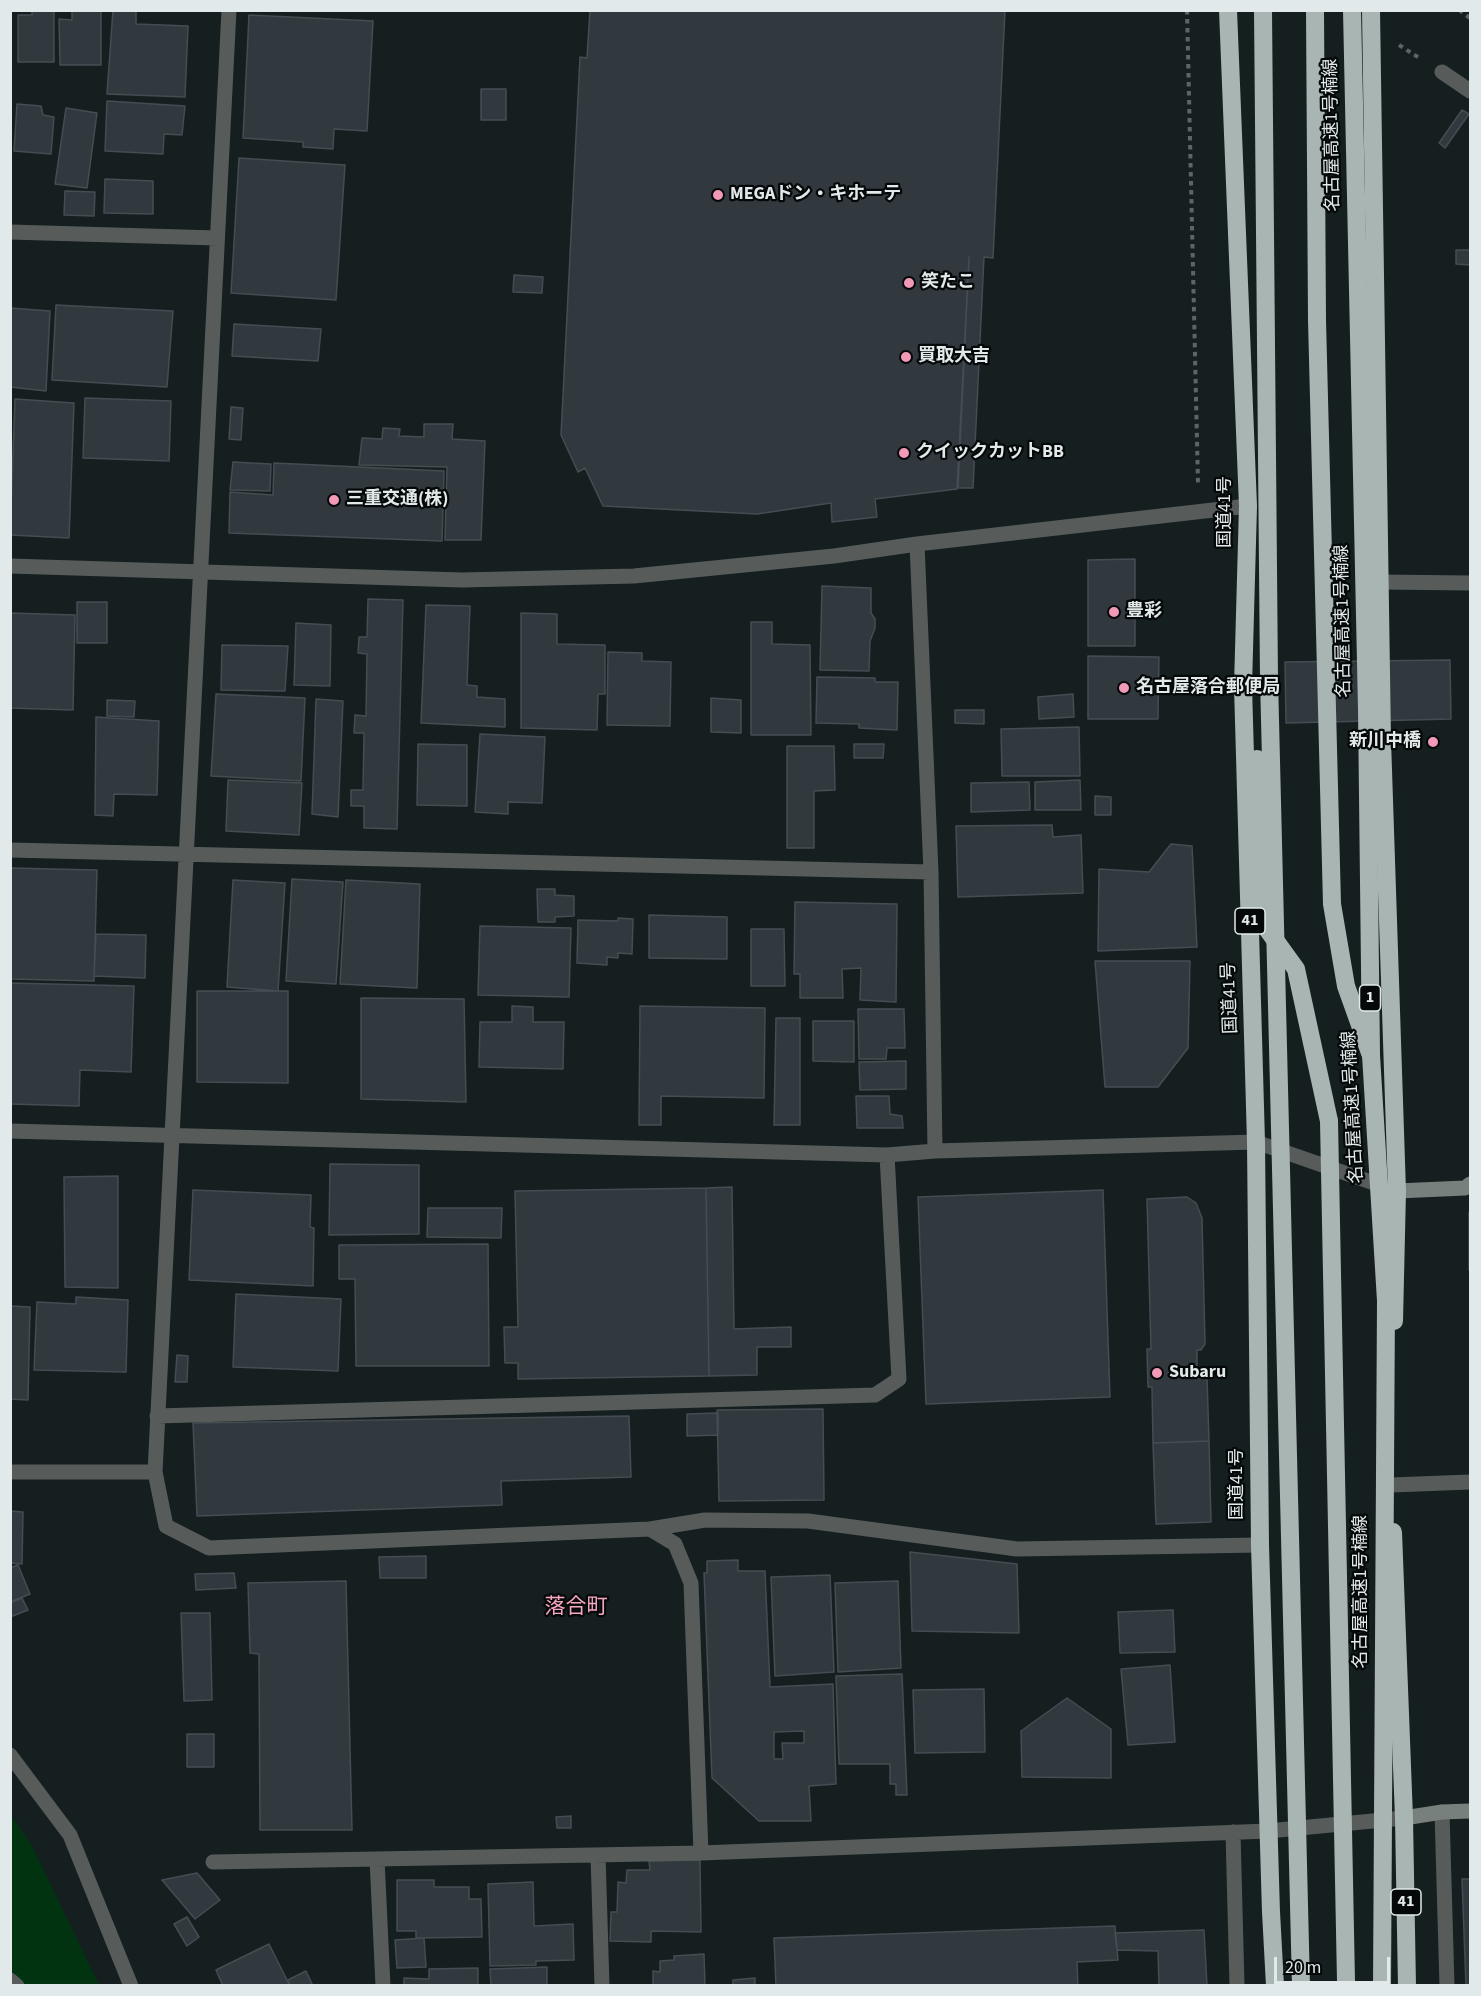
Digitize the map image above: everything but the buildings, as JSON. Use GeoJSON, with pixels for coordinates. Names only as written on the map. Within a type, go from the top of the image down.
{"type":"FeatureCollection","features":[{"type":"Feature","properties":{"kind":"highway","name":"国道41号"},"geometry":{"type":"LineString","coordinates":[[1228,10],[1248,506],[1243,686],[1256,1142],[1260,1545],[1275,1986]]}},
{"type":"Feature","properties":{"kind":"highway"},"geometry":{"type":"LineString","coordinates":[[1263,10],[1269,679],[1301,1986]]}},
{"type":"Feature","properties":{"kind":"highway"},"geometry":{"type":"LineString","coordinates":[[1315,10],[1317,320],[1332,904],[1346,986],[1371,1055]]}},
{"type":"Feature","properties":{"kind":"highway","name":"名古屋高速1号楠線"},"geometry":{"type":"LineString","coordinates":[[1352,10],[1367,697],[1371,1055],[1386,1301],[1382,1986]]}},
{"type":"Feature","properties":{"kind":"highway","name":"41"},"geometry":{"type":"LineString","coordinates":[[1371,19],[1382,740],[1397,1191],[1391,1485],[1404,1818],[1407,1986]]}},
{"type":"Feature","properties":{"kind":"highway"},"geometry":{"type":"LineString","coordinates":[[1243,686],[1255,709],[1265,926],[1296,969],[1329,1121],[1346,1986]]}},
{"type":"Feature","properties":{"kind":"street"},"geometry":{"type":"LineString","coordinates":[[229,10],[157,1416],[155,1472],[166,1526],[209,1548],[650,1529],[705,1520],[808,1521],[1017,1549],[1260,1545]]}},
{"type":"Feature","properties":{"kind":"street"},"geometry":{"type":"LineString","coordinates":[[1442,72],[1470,91]]}},
{"type":"Feature","properties":{"kind":"street"},"geometry":{"type":"LineString","coordinates":[[10,232],[217,238]]}},
{"type":"Feature","properties":{"kind":"street"},"geometry":{"type":"LineString","coordinates":[[10,566],[462,580],[634,576],[834,556],[917,544],[1248,506]]}},
{"type":"Feature","properties":{"kind":"street"},"geometry":{"type":"LineString","coordinates":[[917,544],[931,872],[935,1151]]}},
{"type":"Feature","properties":{"kind":"street"},"geometry":{"type":"LineString","coordinates":[[1380,582],[1470,583]]}},
{"type":"Feature","properties":{"kind":"street"},"geometry":{"type":"LineString","coordinates":[[10,850],[931,872]]}},
{"type":"Feature","properties":{"kind":"street"},"geometry":{"type":"LineString","coordinates":[[10,1131],[887,1155],[935,1151],[1256,1142],[1397,1191],[1465,1188],[1470,1184]]}},
{"type":"Feature","properties":{"kind":"street"},"geometry":{"type":"LineString","coordinates":[[157,1416],[875,1395],[899,1379],[887,1155]]}},
{"type":"Feature","properties":{"kind":"street"},"geometry":{"type":"LineString","coordinates":[[10,1472],[155,1472]]}},
{"type":"Feature","properties":{"kind":"street"},"geometry":{"type":"LineString","coordinates":[[1391,1485],[1470,1482]]}},
{"type":"Feature","properties":{"kind":"street"},"geometry":{"type":"LineString","coordinates":[[650,1529],[675,1544],[691,1583],[701,1853]]}},
{"type":"Feature","properties":{"kind":"street"},"geometry":{"type":"LineString","coordinates":[[10,1755],[70,1835],[131,1986]]}},
{"type":"Feature","properties":{"kind":"street"},"geometry":{"type":"LineString","coordinates":[[213,1862],[701,1853],[1268,1831],[1470,1811]]}},
{"type":"Feature","properties":{"kind":"street"},"geometry":{"type":"LineString","coordinates":[[1442,1812],[1447,1986]]}},
{"type":"Feature","properties":{"kind":"street"},"geometry":{"type":"LineString","coordinates":[[1233,1832],[1238,1986]]}},
{"type":"Feature","properties":{"kind":"street"},"geometry":{"type":"LineString","coordinates":[[598,1855],[602,1986]]}},
{"type":"Feature","properties":{"kind":"street"},"geometry":{"type":"LineString","coordinates":[[377,1859],[383,1986]]}},
{"type":"Feature","properties":{"kind":"street"},"geometry":{"type":"LineString","coordinates":[[10,1980],[17,1986]]}},
{"type":"Feature","properties":{"kind":"path"},"geometry":{"type":"LineString","coordinates":[[1187,10],[1199,512]]}},
{"type":"Feature","properties":{"kind":"path"},"geometry":{"type":"LineString","coordinates":[[1459,10],[1470,18]]}},
{"type":"Feature","properties":{"kind":"path"},"geometry":{"type":"LineString","coordinates":[[1371,19],[1442,72]]}},
{"type":"Feature","properties":{"kind":"green space"},"geometry":{"type":"Polygon","coordinates":[[[10,1814],[33,1848],[99,1985],[11,1985],[10,1814]]]}},
{"type":"Feature","properties":{"kind":"place","name":"MEGAドン・キホーテ"},"geometry":{"type":"Point","coordinates":[718,195]}},
{"type":"Feature","properties":{"kind":"place","name":"笑たこ"},"geometry":{"type":"Point","coordinates":[909,283]}},
{"type":"Feature","properties":{"kind":"place","name":"買取大吉"},"geometry":{"type":"Point","coordinates":[906,357]}},
{"type":"Feature","properties":{"kind":"place","name":"クイックカットBB"},"geometry":{"type":"Point","coordinates":[904,453]}},
{"type":"Feature","properties":{"kind":"place","name":"三重交通(株)"},"geometry":{"type":"Point","coordinates":[334,500]}},
{"type":"Feature","properties":{"kind":"place","name":"豊彩"},"geometry":{"type":"Point","coordinates":[1114,612]}},
{"type":"Feature","properties":{"kind":"place","name":"名古屋落合郵便局"},"geometry":{"type":"Point","coordinates":[1124,688]}},
{"type":"Feature","properties":{"kind":"place","name":"新川中橋"},"geometry":{"type":"Point","coordinates":[1433,742]}},
{"type":"Feature","properties":{"kind":"place","name":"Subaru"},"geometry":{"type":"Point","coordinates":[1157,1373]}},
{"type":"Feature","properties":{"kind":"district","name":"落合町"},"geometry":{"type":"Point","coordinates":[576,1608]}}]}
